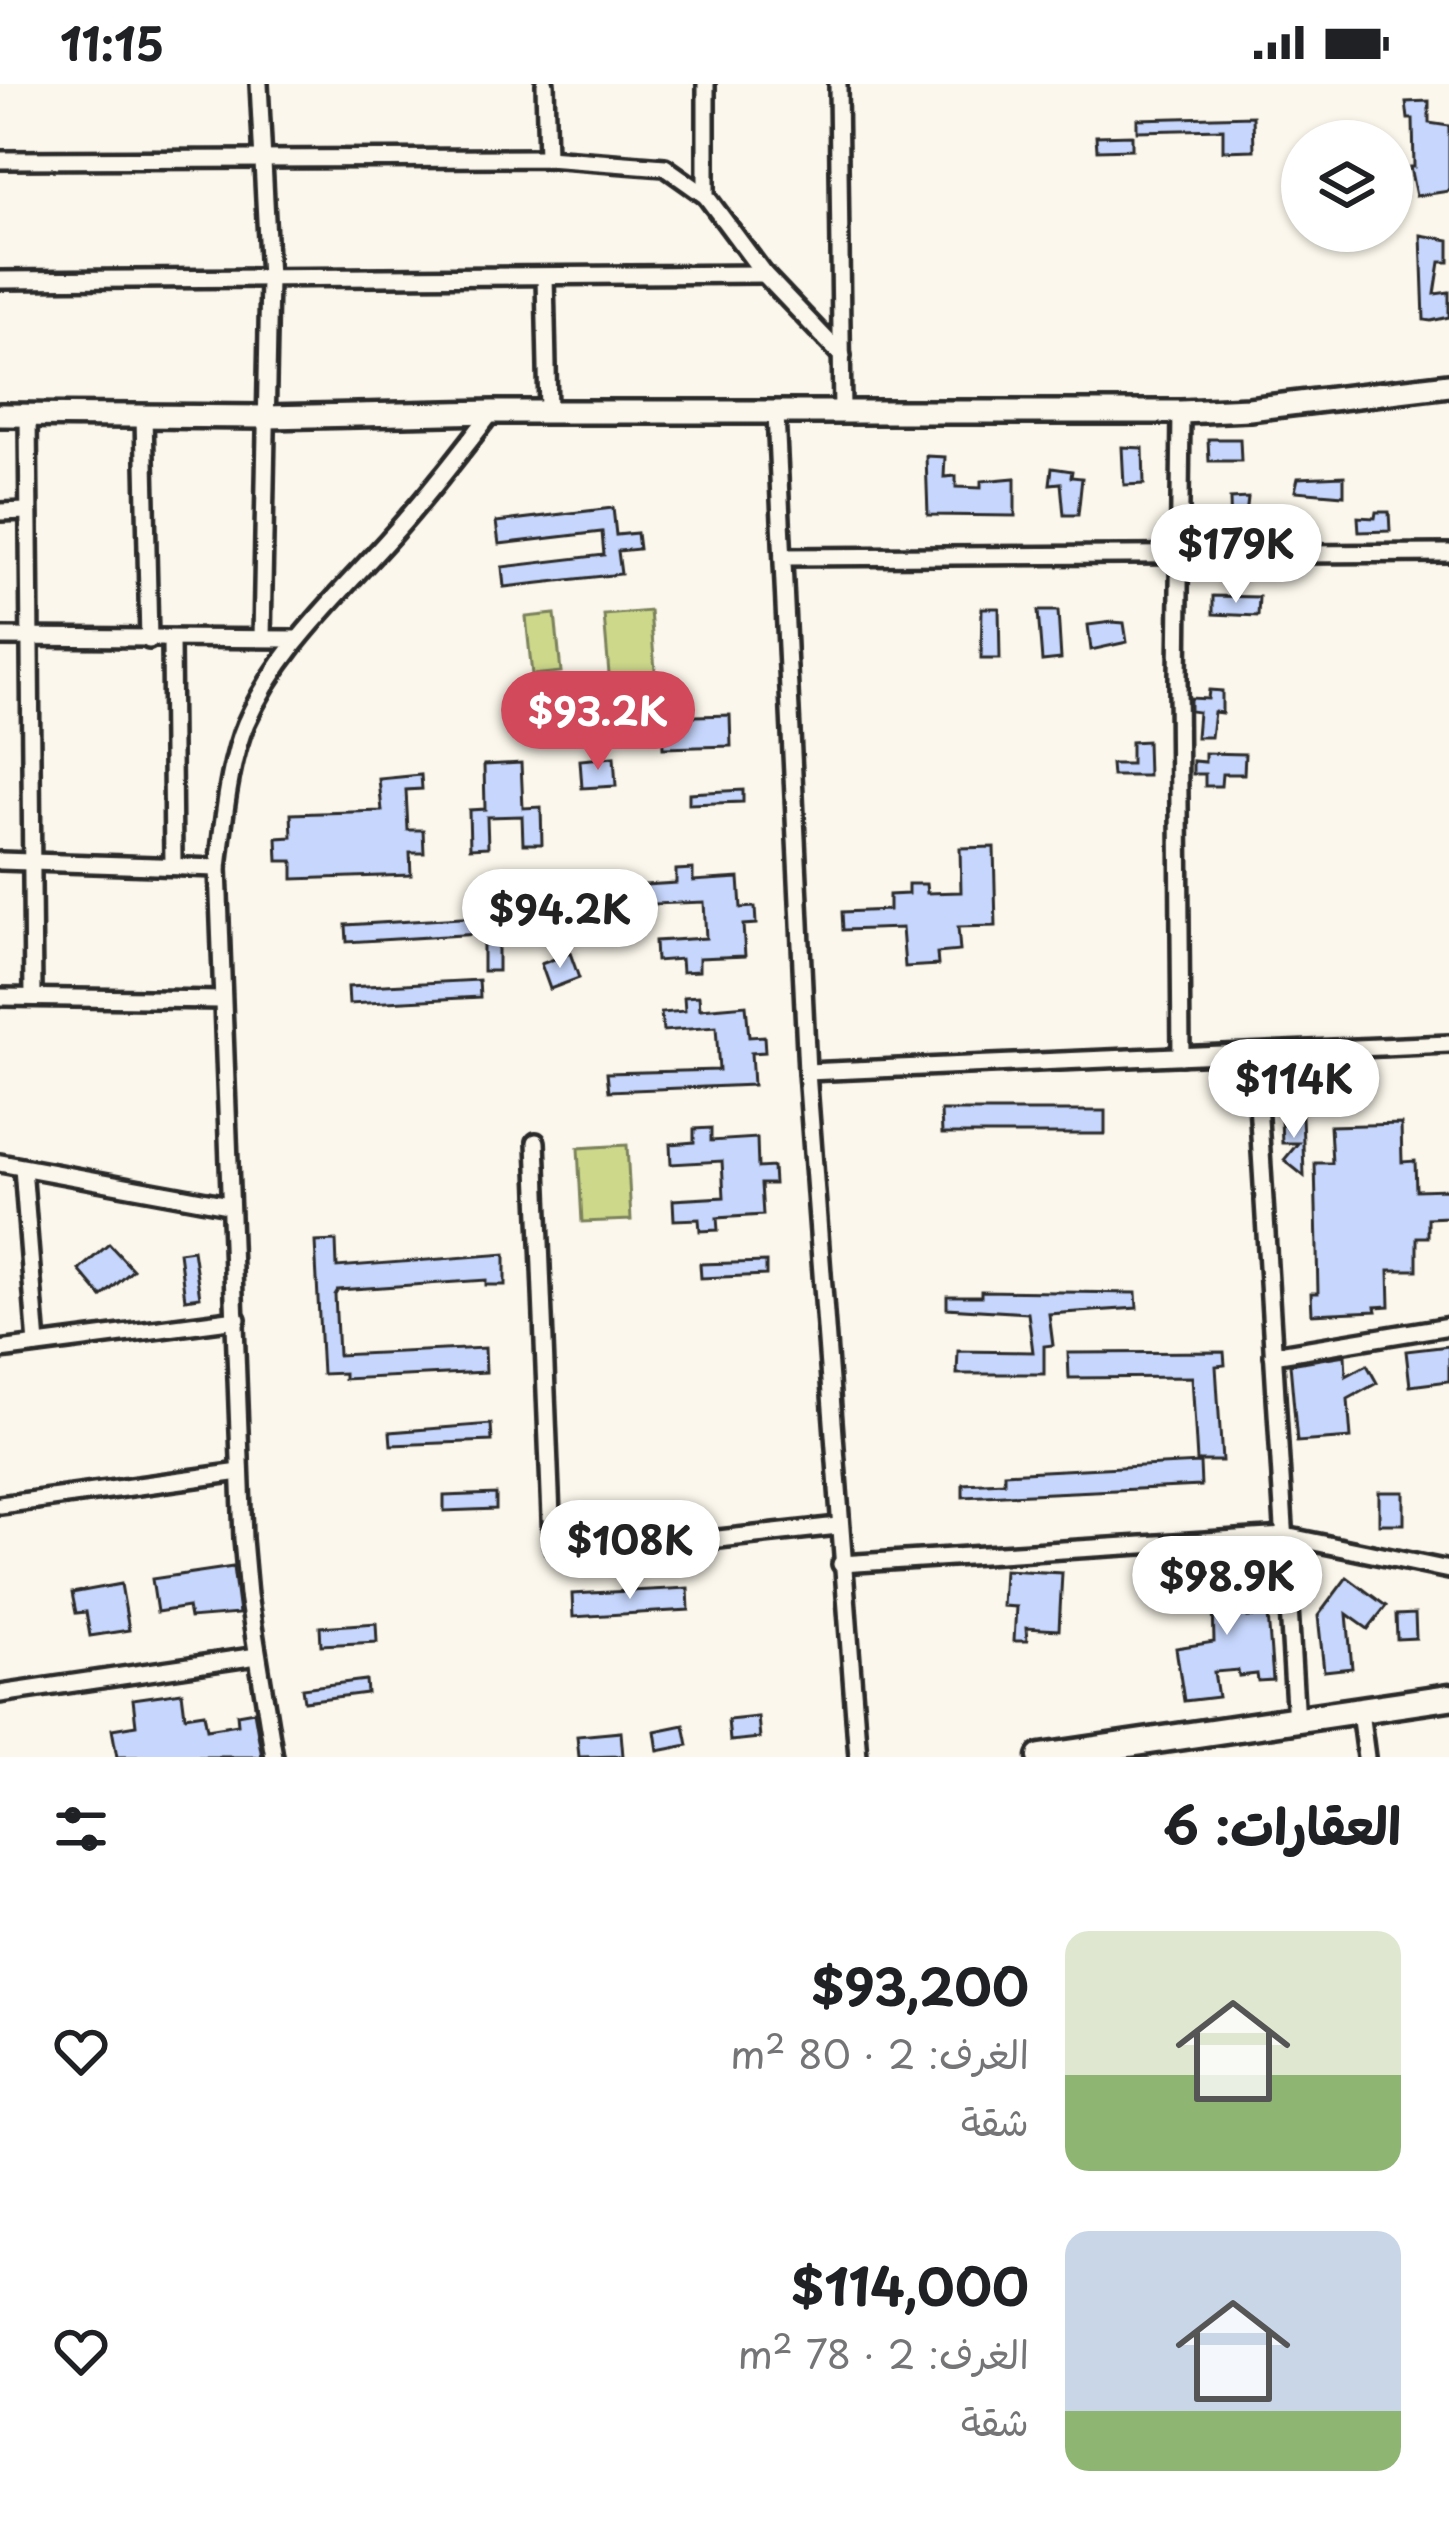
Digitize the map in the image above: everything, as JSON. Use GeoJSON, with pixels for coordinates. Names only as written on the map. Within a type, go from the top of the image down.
{"type":"FeatureCollection","features":[{"type":"Feature","properties":{"kind":"main road"},"geometry":{"type":"LineString","coordinates":[[1041,1757],[1449,1697]]}},
{"type":"Feature","properties":{"kind":"street"},"geometry":{"type":"LineString","coordinates":[[259,84],[269,278],[262,638]]}},
{"type":"Feature","properties":{"kind":"street"},"geometry":{"type":"LineString","coordinates":[[545,84],[547,158]]}},
{"type":"Feature","properties":{"kind":"street"},"geometry":{"type":"LineString","coordinates":[[706,84],[706,196]]}},
{"type":"Feature","properties":{"kind":"street"},"geometry":{"type":"LineString","coordinates":[[838,84],[842,414]]}},
{"type":"Feature","properties":{"kind":"street"},"geometry":{"type":"LineString","coordinates":[[0,160],[547,158],[665,166],[706,196],[764,274],[842,356]]}},
{"type":"Feature","properties":{"kind":"street"},"geometry":{"type":"LineString","coordinates":[[0,280],[764,274]]}},
{"type":"Feature","properties":{"kind":"street"},"geometry":{"type":"LineString","coordinates":[[544,277],[548,412]]}},
{"type":"Feature","properties":{"kind":"street"},"geometry":{"type":"LineString","coordinates":[[0,415],[268,418],[492,412],[1181,412],[1249,409],[1449,385]]}},
{"type":"Feature","properties":{"kind":"street"},"geometry":{"type":"LineString","coordinates":[[274,1757],[248,1595],[240,1472],[218,868],[244,728],[269,676],[295,639],[394,534],[492,412]]}},
{"type":"Feature","properties":{"kind":"street"},"geometry":{"type":"LineString","coordinates":[[1181,412],[1181,1056]]}},
{"type":"Feature","properties":{"kind":"street"},"geometry":{"type":"LineString","coordinates":[[776,414],[807,1072],[858,1757]]}},
{"type":"Feature","properties":{"kind":"street"},"geometry":{"type":"LineString","coordinates":[[28,415],[33,997]]}},
{"type":"Feature","properties":{"kind":"street"},"geometry":{"type":"LineString","coordinates":[[144,416],[149,640]]}},
{"type":"Feature","properties":{"kind":"street"},"geometry":{"type":"LineString","coordinates":[[0,512],[28,511]]}},
{"type":"Feature","properties":{"kind":"street"},"geometry":{"type":"LineString","coordinates":[[783,557],[1449,553]]}},
{"type":"Feature","properties":{"kind":"street"},"geometry":{"type":"LineString","coordinates":[[0,637],[295,639]]}},
{"type":"Feature","properties":{"kind":"street"},"geometry":{"type":"LineString","coordinates":[[171,640],[173,864]]}},
{"type":"Feature","properties":{"kind":"street"},"geometry":{"type":"LineString","coordinates":[[0,861],[218,868]]}},
{"type":"Feature","properties":{"kind":"street"},"geometry":{"type":"LineString","coordinates":[[0,998],[222,1000]]}},
{"type":"Feature","properties":{"kind":"street"},"geometry":{"type":"LineString","coordinates":[[807,1072],[1449,1044]]}},
{"type":"Feature","properties":{"kind":"street"},"geometry":{"type":"LineString","coordinates":[[1255,1054],[1296,1722]]}},
{"type":"Feature","properties":{"kind":"street"},"geometry":{"type":"LineString","coordinates":[[536,1142],[556,1551],[572,1555],[838,1526]]}},
{"type":"Feature","properties":{"kind":"street"},"geometry":{"type":"LineString","coordinates":[[0,1163],[228,1205]]}},
{"type":"Feature","properties":{"kind":"street"},"geometry":{"type":"LineString","coordinates":[[23,1168],[37,1345]]}},
{"type":"Feature","properties":{"kind":"street"},"geometry":{"type":"LineString","coordinates":[[0,1350],[237,1319]]}},
{"type":"Feature","properties":{"kind":"street"},"geometry":{"type":"LineString","coordinates":[[1273,1355],[1449,1326]]}},
{"type":"Feature","properties":{"kind":"street"},"geometry":{"type":"LineString","coordinates":[[0,1505],[240,1472]]}},
{"type":"Feature","properties":{"kind":"street"},"geometry":{"type":"LineString","coordinates":[[841,1564],[1285,1536],[1449,1570]]}},
{"type":"Feature","properties":{"kind":"street"},"geometry":{"type":"LineString","coordinates":[[0,1694],[257,1656]]}},
{"type":"Feature","properties":{"kind":"street"},"geometry":{"type":"LineString","coordinates":[[1360,1712],[1366,1757]]}},
{"type":"Feature","properties":{"kind":"green space"},"geometry":{"type":"Polygon","coordinates":[[[650,611],[656,682],[610,686],[604,615],[650,611]]]}},
{"type":"Feature","properties":{"kind":"green space"},"geometry":{"type":"Polygon","coordinates":[[[555,614],[561,672],[532,675],[526,617],[555,614]]]}},
{"type":"Feature","properties":{"kind":"green space"},"geometry":{"type":"Polygon","coordinates":[[[627,1145],[631,1220],[582,1222],[578,1148],[627,1145]]]}},
{"type":"Feature","properties":{"kind":"building"},"geometry":{"type":"Polygon","coordinates":[[[1429,101],[1429,123],[1449,126],[1449,191],[1416,196],[1413,119],[1408,119],[1406,102],[1429,101]]]}},
{"type":"Feature","properties":{"kind":"building"},"geometry":{"type":"Polygon","coordinates":[[[1253,116],[1254,150],[1223,151],[1223,129],[1137,131],[1137,119],[1253,116]]]}},
{"type":"Feature","properties":{"kind":"building"},"geometry":{"type":"Polygon","coordinates":[[[1132,135],[1132,149],[1097,150],[1096,136],[1132,135]]]}},
{"type":"Feature","properties":{"kind":"building"},"geometry":{"type":"Polygon","coordinates":[[[1421,235],[1449,240],[1449,262],[1440,262],[1435,294],[1449,292],[1449,317],[1424,320],[1421,235]]]}},
{"type":"Feature","properties":{"kind":"building"},"geometry":{"type":"Polygon","coordinates":[[[1208,439],[1240,439],[1241,461],[1209,461],[1208,439]]]}},
{"type":"Feature","properties":{"kind":"building"},"geometry":{"type":"Polygon","coordinates":[[[1122,447],[1143,448],[1144,484],[1124,485],[1122,447]]]}},
{"type":"Feature","properties":{"kind":"building"},"geometry":{"type":"Polygon","coordinates":[[[926,456],[945,457],[944,477],[956,476],[956,487],[981,488],[981,481],[1015,478],[1015,516],[928,515],[926,456]]]}},
{"type":"Feature","properties":{"kind":"building"},"geometry":{"type":"Polygon","coordinates":[[[1052,468],[1082,478],[1078,515],[1064,515],[1061,483],[1050,484],[1052,468]]]}},
{"type":"Feature","properties":{"kind":"building"},"geometry":{"type":"Polygon","coordinates":[[[1344,476],[1344,495],[1295,491],[1298,478],[1344,476]]]}},
{"type":"Feature","properties":{"kind":"building"},"geometry":{"type":"Polygon","coordinates":[[[1248,498],[1244,532],[1231,532],[1230,499],[1248,498]]]}},
{"type":"Feature","properties":{"kind":"building"},"geometry":{"type":"Polygon","coordinates":[[[613,508],[616,535],[637,533],[639,549],[618,551],[621,574],[504,587],[502,567],[604,555],[602,532],[499,544],[496,522],[613,508]]]}},
{"type":"Feature","properties":{"kind":"building"},"geometry":{"type":"Polygon","coordinates":[[[1376,512],[1389,512],[1390,531],[1359,532],[1358,517],[1375,518],[1376,512]]]}},
{"type":"Feature","properties":{"kind":"building"},"geometry":{"type":"Polygon","coordinates":[[[1213,596],[1259,597],[1258,616],[1213,614],[1213,596]]]}},
{"type":"Feature","properties":{"kind":"building"},"geometry":{"type":"Polygon","coordinates":[[[982,608],[999,608],[1000,659],[981,659],[982,608]]]}},
{"type":"Feature","properties":{"kind":"building"},"geometry":{"type":"Polygon","coordinates":[[[1038,611],[1058,611],[1061,659],[1042,661],[1038,611]]]}},
{"type":"Feature","properties":{"kind":"building"},"geometry":{"type":"Polygon","coordinates":[[[1124,623],[1127,642],[1091,650],[1088,625],[1124,623]]]}},
{"type":"Feature","properties":{"kind":"building"},"geometry":{"type":"Polygon","coordinates":[[[1209,690],[1222,691],[1222,713],[1214,712],[1211,737],[1196,737],[1198,712],[1190,711],[1190,698],[1208,699],[1209,690]]]}},
{"type":"Feature","properties":{"kind":"building"},"geometry":{"type":"Polygon","coordinates":[[[730,715],[731,746],[663,748],[662,717],[730,715]]]}},
{"type":"Feature","properties":{"kind":"building"},"geometry":{"type":"Polygon","coordinates":[[[1147,741],[1148,776],[1112,776],[1111,764],[1131,764],[1131,742],[1147,741]]]}},
{"type":"Feature","properties":{"kind":"building"},"geometry":{"type":"Polygon","coordinates":[[[1205,753],[1245,754],[1244,774],[1222,774],[1221,786],[1205,786],[1205,774],[1193,774],[1193,761],[1205,762],[1205,753]]]}},
{"type":"Feature","properties":{"kind":"building"},"geometry":{"type":"Polygon","coordinates":[[[614,757],[616,786],[582,788],[580,760],[614,757]]]}},
{"type":"Feature","properties":{"kind":"building"},"geometry":{"type":"Polygon","coordinates":[[[521,763],[523,808],[541,807],[542,844],[523,844],[522,816],[487,817],[488,847],[470,848],[469,810],[485,809],[484,765],[521,763]]]}},
{"type":"Feature","properties":{"kind":"building"},"geometry":{"type":"Polygon","coordinates":[[[421,775],[422,789],[406,790],[408,830],[423,830],[424,853],[410,853],[411,875],[293,879],[293,861],[278,861],[277,838],[292,837],[291,814],[382,811],[379,779],[421,775]]]}},
{"type":"Feature","properties":{"kind":"building"},"geometry":{"type":"Polygon","coordinates":[[[743,790],[743,802],[689,804],[689,793],[743,790]]]}},
{"type":"Feature","properties":{"kind":"building"},"geometry":{"type":"Polygon","coordinates":[[[994,847],[996,926],[958,927],[960,951],[937,953],[938,965],[905,967],[902,928],[843,930],[842,912],[889,910],[889,895],[908,894],[908,884],[926,884],[927,893],[961,892],[960,848],[994,847]]]}},
{"type":"Feature","properties":{"kind":"building"},"geometry":{"type":"Polygon","coordinates":[[[693,869],[693,881],[739,878],[741,908],[755,907],[756,924],[743,925],[745,956],[699,958],[699,971],[682,972],[681,959],[656,961],[655,941],[706,938],[704,902],[550,908],[549,891],[676,883],[676,870],[693,869]]]}},
{"type":"Feature","properties":{"kind":"building"},"geometry":{"type":"Polygon","coordinates":[[[477,917],[478,934],[347,942],[346,925],[477,917]]]}},
{"type":"Feature","properties":{"kind":"building"},"geometry":{"type":"Polygon","coordinates":[[[483,940],[498,940],[498,971],[483,971],[483,940]]]}},
{"type":"Feature","properties":{"kind":"building"},"geometry":{"type":"Polygon","coordinates":[[[570,953],[579,978],[550,989],[541,964],[570,953]]]}},
{"type":"Feature","properties":{"kind":"building"},"geometry":{"type":"Polygon","coordinates":[[[479,980],[480,997],[349,1004],[348,987],[479,980]]]}},
{"type":"Feature","properties":{"kind":"building"},"geometry":{"type":"Polygon","coordinates":[[[699,996],[700,1009],[746,1005],[749,1037],[764,1036],[765,1052],[751,1053],[753,1085],[609,1091],[607,1073],[719,1070],[716,1027],[663,1031],[661,1013],[685,1011],[684,997],[699,996]]]}},
{"type":"Feature","properties":{"kind":"building"},"geometry":{"type":"Polygon","coordinates":[[[941,1111],[1105,1111],[1105,1134],[942,1134],[941,1111]]]}},
{"type":"Feature","properties":{"kind":"building"},"geometry":{"type":"Polygon","coordinates":[[[1302,1116],[1304,1176],[1284,1160],[1298,1143],[1282,1143],[1281,1117],[1302,1116]]]}},
{"type":"Feature","properties":{"kind":"building"},"geometry":{"type":"Polygon","coordinates":[[[1401,1124],[1402,1162],[1415,1161],[1416,1190],[1448,1189],[1448,1217],[1428,1218],[1428,1237],[1417,1237],[1417,1270],[1389,1270],[1390,1306],[1312,1314],[1311,1293],[1318,1293],[1315,1163],[1332,1163],[1330,1126],[1401,1124]]]}},
{"type":"Feature","properties":{"kind":"building"},"geometry":{"type":"Polygon","coordinates":[[[711,1128],[711,1141],[757,1138],[758,1168],[773,1167],[774,1184],[761,1184],[763,1215],[717,1218],[718,1230],[700,1231],[699,1219],[674,1220],[673,1200],[724,1197],[722,1161],[671,1164],[670,1144],[694,1142],[694,1129],[711,1128]]]}},
{"type":"Feature","properties":{"kind":"building"},"geometry":{"type":"Polygon","coordinates":[[[336,1241],[337,1267],[505,1254],[505,1285],[486,1285],[486,1280],[338,1290],[335,1295],[338,1355],[485,1348],[486,1372],[344,1379],[344,1373],[322,1374],[315,1242],[336,1241]]]}},
{"type":"Feature","properties":{"kind":"building"},"geometry":{"type":"Polygon","coordinates":[[[109,1244],[133,1270],[102,1297],[79,1270],[109,1244]]]}},
{"type":"Feature","properties":{"kind":"building"},"geometry":{"type":"Polygon","coordinates":[[[193,1250],[200,1297],[185,1299],[179,1252],[193,1250]]]}},
{"type":"Feature","properties":{"kind":"building"},"geometry":{"type":"Polygon","coordinates":[[[766,1262],[766,1275],[701,1278],[700,1264],[766,1262]]]}},
{"type":"Feature","properties":{"kind":"building"},"geometry":{"type":"Polygon","coordinates":[[[981,1291],[1136,1293],[1137,1308],[1049,1314],[1053,1345],[1044,1346],[1044,1374],[957,1374],[958,1351],[1033,1352],[1028,1313],[947,1308],[947,1296],[981,1296],[981,1291]]]}},
{"type":"Feature","properties":{"kind":"building"},"geometry":{"type":"Polygon","coordinates":[[[1449,1346],[1449,1381],[1410,1386],[1406,1351],[1449,1346]]]}},
{"type":"Feature","properties":{"kind":"building"},"geometry":{"type":"Polygon","coordinates":[[[1224,1352],[1225,1365],[1216,1366],[1222,1461],[1197,1461],[1192,1377],[1069,1378],[1068,1353],[1224,1352]]]}},
{"type":"Feature","properties":{"kind":"building"},"geometry":{"type":"Polygon","coordinates":[[[1345,1355],[1346,1376],[1367,1365],[1377,1383],[1348,1399],[1351,1438],[1297,1442],[1290,1364],[1345,1355]]]}},
{"type":"Feature","properties":{"kind":"building"},"geometry":{"type":"Polygon","coordinates":[[[491,1424],[492,1441],[391,1445],[390,1432],[491,1424]]]}},
{"type":"Feature","properties":{"kind":"building"},"geometry":{"type":"Polygon","coordinates":[[[1200,1463],[1201,1486],[963,1497],[963,1484],[1004,1482],[1004,1473],[1200,1463]]]}},
{"type":"Feature","properties":{"kind":"building"},"geometry":{"type":"Polygon","coordinates":[[[1379,1492],[1404,1492],[1404,1524],[1379,1524],[1379,1492]]]}},
{"type":"Feature","properties":{"kind":"building"},"geometry":{"type":"Polygon","coordinates":[[[496,1494],[496,1509],[444,1511],[444,1496],[496,1494]]]}},
{"type":"Feature","properties":{"kind":"building"},"geometry":{"type":"Polygon","coordinates":[[[1246,1562],[1248,1617],[1268,1615],[1273,1680],[1258,1681],[1257,1674],[1239,1676],[1238,1670],[1214,1672],[1218,1697],[1184,1701],[1176,1648],[1214,1642],[1212,1563],[1246,1562]]]}},
{"type":"Feature","properties":{"kind":"building"},"geometry":{"type":"Polygon","coordinates":[[[233,1567],[239,1614],[190,1618],[188,1607],[157,1612],[152,1579],[233,1567]]]}},
{"type":"Feature","properties":{"kind":"building"},"geometry":{"type":"Polygon","coordinates":[[[1004,1570],[1062,1573],[1059,1630],[1026,1628],[1027,1641],[1014,1641],[1016,1607],[1002,1606],[1004,1570]]]}},
{"type":"Feature","properties":{"kind":"building"},"geometry":{"type":"Polygon","coordinates":[[[1347,1577],[1386,1606],[1368,1629],[1347,1614],[1352,1668],[1324,1671],[1318,1616],[1347,1577]]]}},
{"type":"Feature","properties":{"kind":"building"},"geometry":{"type":"Polygon","coordinates":[[[121,1584],[129,1630],[90,1636],[86,1612],[76,1613],[72,1593],[121,1584]]]}},
{"type":"Feature","properties":{"kind":"building"},"geometry":{"type":"Polygon","coordinates":[[[688,1588],[689,1610],[573,1617],[572,1594],[688,1588]]]}},
{"type":"Feature","properties":{"kind":"building"},"geometry":{"type":"Polygon","coordinates":[[[1415,1614],[1416,1638],[1397,1639],[1396,1615],[1415,1614]]]}},
{"type":"Feature","properties":{"kind":"building"},"geometry":{"type":"Polygon","coordinates":[[[376,1623],[377,1642],[321,1645],[320,1627],[376,1623]]]}},
{"type":"Feature","properties":{"kind":"building"},"geometry":{"type":"Polygon","coordinates":[[[366,1680],[367,1693],[304,1701],[302,1688],[366,1680]]]}},
{"type":"Feature","properties":{"kind":"building"},"geometry":{"type":"Polygon","coordinates":[[[182,1692],[185,1716],[204,1713],[207,1729],[238,1724],[237,1714],[254,1711],[262,1757],[117,1757],[112,1729],[136,1725],[133,1699],[182,1692]]]}},
{"type":"Feature","properties":{"kind":"building"},"geometry":{"type":"Polygon","coordinates":[[[758,1717],[760,1738],[730,1741],[728,1720],[758,1717]]]}},
{"type":"Feature","properties":{"kind":"building"},"geometry":{"type":"Polygon","coordinates":[[[684,1725],[688,1745],[658,1751],[655,1731],[684,1725]]]}},
{"type":"Feature","properties":{"kind":"building"},"geometry":{"type":"Polygon","coordinates":[[[621,1732],[623,1756],[579,1757],[577,1736],[621,1732]]]}}]}
